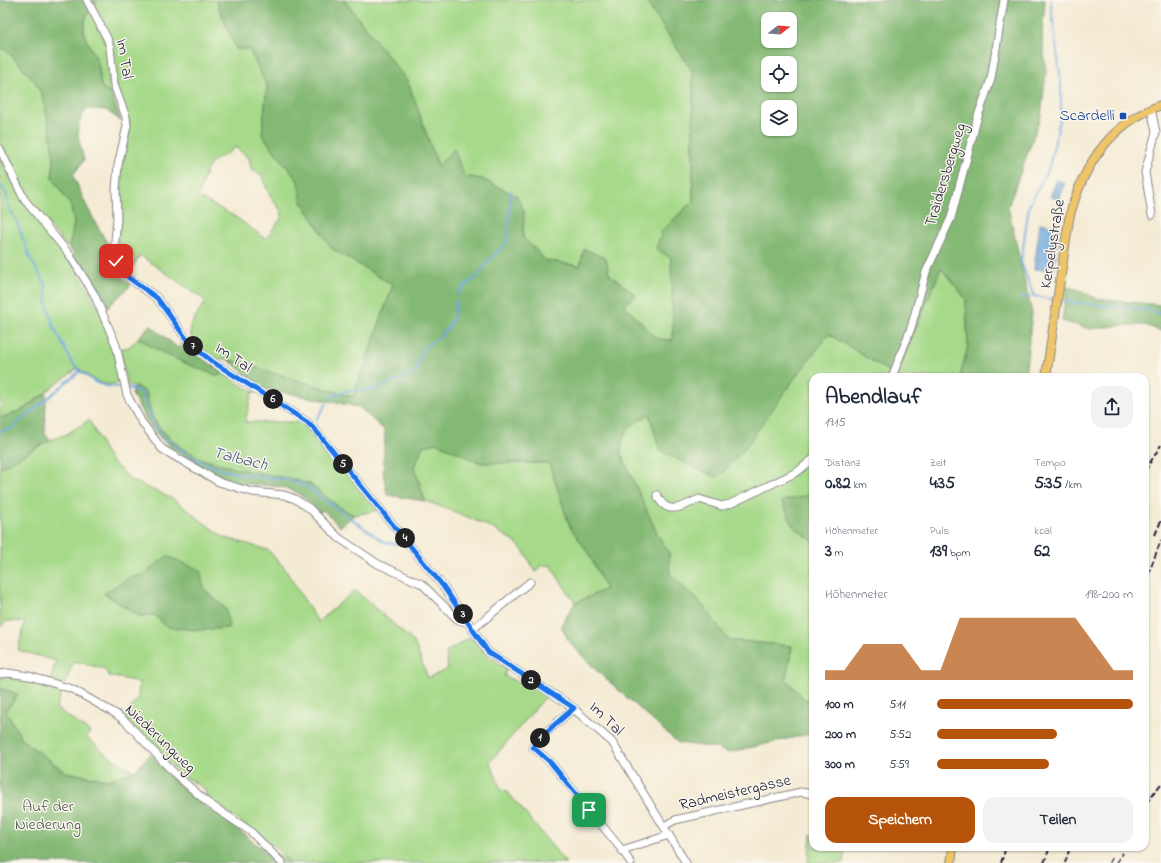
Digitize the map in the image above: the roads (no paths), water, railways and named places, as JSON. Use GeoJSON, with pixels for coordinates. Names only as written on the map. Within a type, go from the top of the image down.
{"type":"FeatureCollection","features":[{"type":"Feature","properties":{"kind":"main road","name":"Kerpelystraße"},"geometry":{"type":"LineString","coordinates":[[1047,373],[1070,218],[1075,195],[1085,172],[1103,146],[1127,123],[1161,105]]}},
{"type":"Feature","properties":{"kind":"main road"},"geometry":{"type":"LineString","coordinates":[[951,863],[952,851]]}},
{"type":"Feature","properties":{"kind":"street","name":"Im Tal"},"geometry":{"type":"LineString","coordinates":[[86,0],[107,38],[110,47],[114,85],[126,117],[127,126],[118,165],[116,189],[117,219],[114,252],[120,268],[129,278],[157,298],[190,344],[213,362],[307,422],[317,432],[406,539],[471,626],[488,652],[574,708],[612,742],[686,863]]}},
{"type":"Feature","properties":{"kind":"street","name":"Traidersbergweg"},"geometry":{"type":"LineString","coordinates":[[894,373],[911,328],[926,272],[951,218],[977,120],[991,79],[1004,0]]}},
{"type":"Feature","properties":{"kind":"street"},"geometry":{"type":"LineString","coordinates":[[1151,109],[1156,132],[1144,172],[1152,215]]}},
{"type":"Feature","properties":{"kind":"street","name":"Im Tal"},"geometry":{"type":"LineString","coordinates":[[0,149],[24,199],[69,254],[94,294],[116,345],[123,384],[127,395],[141,421],[162,449],[219,482],[252,492],[295,499],[309,508],[339,538],[378,564],[422,584],[458,620],[471,626]]}},
{"type":"Feature","properties":{"kind":"street"},"geometry":{"type":"LineString","coordinates":[[657,495],[661,505],[669,509],[681,507],[699,498],[722,506],[797,472],[809,462]]}},
{"type":"Feature","properties":{"kind":"street"},"geometry":{"type":"LineString","coordinates":[[471,626],[530,582]]}},
{"type":"Feature","properties":{"kind":"street","name":"Niederungweg"},"geometry":{"type":"LineString","coordinates":[[0,674],[8,673],[29,676],[72,689],[116,714],[126,722],[174,773],[208,803],[250,831],[282,863]]}},
{"type":"Feature","properties":{"kind":"street"},"geometry":{"type":"LineString","coordinates":[[574,708],[536,741],[533,747],[551,763],[631,863]]}},
{"type":"Feature","properties":{"kind":"street","name":"Radmeistergasse"},"geometry":{"type":"LineString","coordinates":[[664,826],[675,820],[796,793],[809,794]]}},
{"type":"Feature","properties":{"kind":"street"},"geometry":{"type":"LineString","coordinates":[[622,850],[669,835]]}},
{"type":"Feature","properties":{"kind":"water"},"geometry":{"type":"Polygon","coordinates":[[[1057,180],[1065,183],[1059,200],[1050,196],[1057,180]]]}},
{"type":"Feature","properties":{"kind":"water"},"geometry":{"type":"Polygon","coordinates":[[[1040,223],[1059,226],[1054,271],[1034,269],[1040,223]]]}},
{"type":"Feature","properties":{"kind":"waterway"},"geometry":{"type":"LineString","coordinates":[[1051,0],[1061,81],[1061,116],[1049,167],[1029,206],[1021,262],[1034,296],[1055,300]]}},
{"type":"Feature","properties":{"kind":"waterway","name":"Talbach"},"geometry":{"type":"LineString","coordinates":[[0,185],[6,193],[9,208],[17,222],[30,258],[46,286],[47,304],[53,325],[72,363],[80,371],[95,382],[106,386],[129,388],[141,392],[151,419],[162,436],[193,458],[222,470],[256,477],[284,479],[304,485],[384,542],[397,544],[404,542]]}},
{"type":"Feature","properties":{"kind":"waterway"},"geometry":{"type":"LineString","coordinates":[[458,295],[462,288],[477,277],[491,258],[506,244],[508,236],[511,191]]}},
{"type":"Feature","properties":{"kind":"waterway","name":"Talbach"},"geometry":{"type":"LineString","coordinates":[[1020,298],[1034,296]]}},
{"type":"Feature","properties":{"kind":"waterway"},"geometry":{"type":"LineString","coordinates":[[331,397],[345,391],[377,389],[416,371],[424,347],[440,337],[449,326],[454,316],[456,300]]}},
{"type":"Feature","properties":{"kind":"waterway"},"geometry":{"type":"LineString","coordinates":[[1059,301],[1149,310],[1161,314]]}},
{"type":"Feature","properties":{"kind":"waterway"},"geometry":{"type":"LineString","coordinates":[[0,431],[11,429],[80,371]]}},
{"type":"Feature","properties":{"kind":"waterway"},"geometry":{"type":"LineString","coordinates":[[316,420],[327,403]]}},
{"type":"Feature","properties":{"kind":"railway"},"geometry":{"type":"LineString","coordinates":[[1149,464],[1161,445]]}},
{"type":"Feature","properties":{"kind":"railway"},"geometry":{"type":"LineString","coordinates":[[1155,535],[1161,521]]}},
{"type":"Feature","properties":{"kind":"railway"},"geometry":{"type":"LineString","coordinates":[[1149,572],[1161,540]]}},
{"type":"Feature","properties":{"kind":"railway"},"geometry":{"type":"LineString","coordinates":[[1149,799],[1161,784]]}},
{"type":"Feature","properties":{"kind":"railway"},"geometry":{"type":"LineString","coordinates":[[1001,863],[1005,851]]}},
{"type":"Feature","properties":{"kind":"railway"},"geometry":{"type":"LineString","coordinates":[[1044,863],[1048,851]]}},
{"type":"Feature","properties":{"kind":"railway"},"geometry":{"type":"LineString","coordinates":[[1065,863],[1069,851]]}},
{"type":"Feature","properties":{"kind":"railway"},"geometry":{"type":"LineString","coordinates":[[1116,863],[1123,853]]}},
{"type":"Feature","properties":{"kind":"railway"},"geometry":{"type":"LineString","coordinates":[[1109,863],[1113,856]]}},
{"type":"Feature","properties":{"kind":"place","name":"Scardelli"},"geometry":{"type":"Point","coordinates":[1123,116]}},
{"type":"Feature","properties":{"kind":"park label","name":"Auf der Niederung"},"geometry":{"type":"Point","coordinates":[48,816]}}]}
